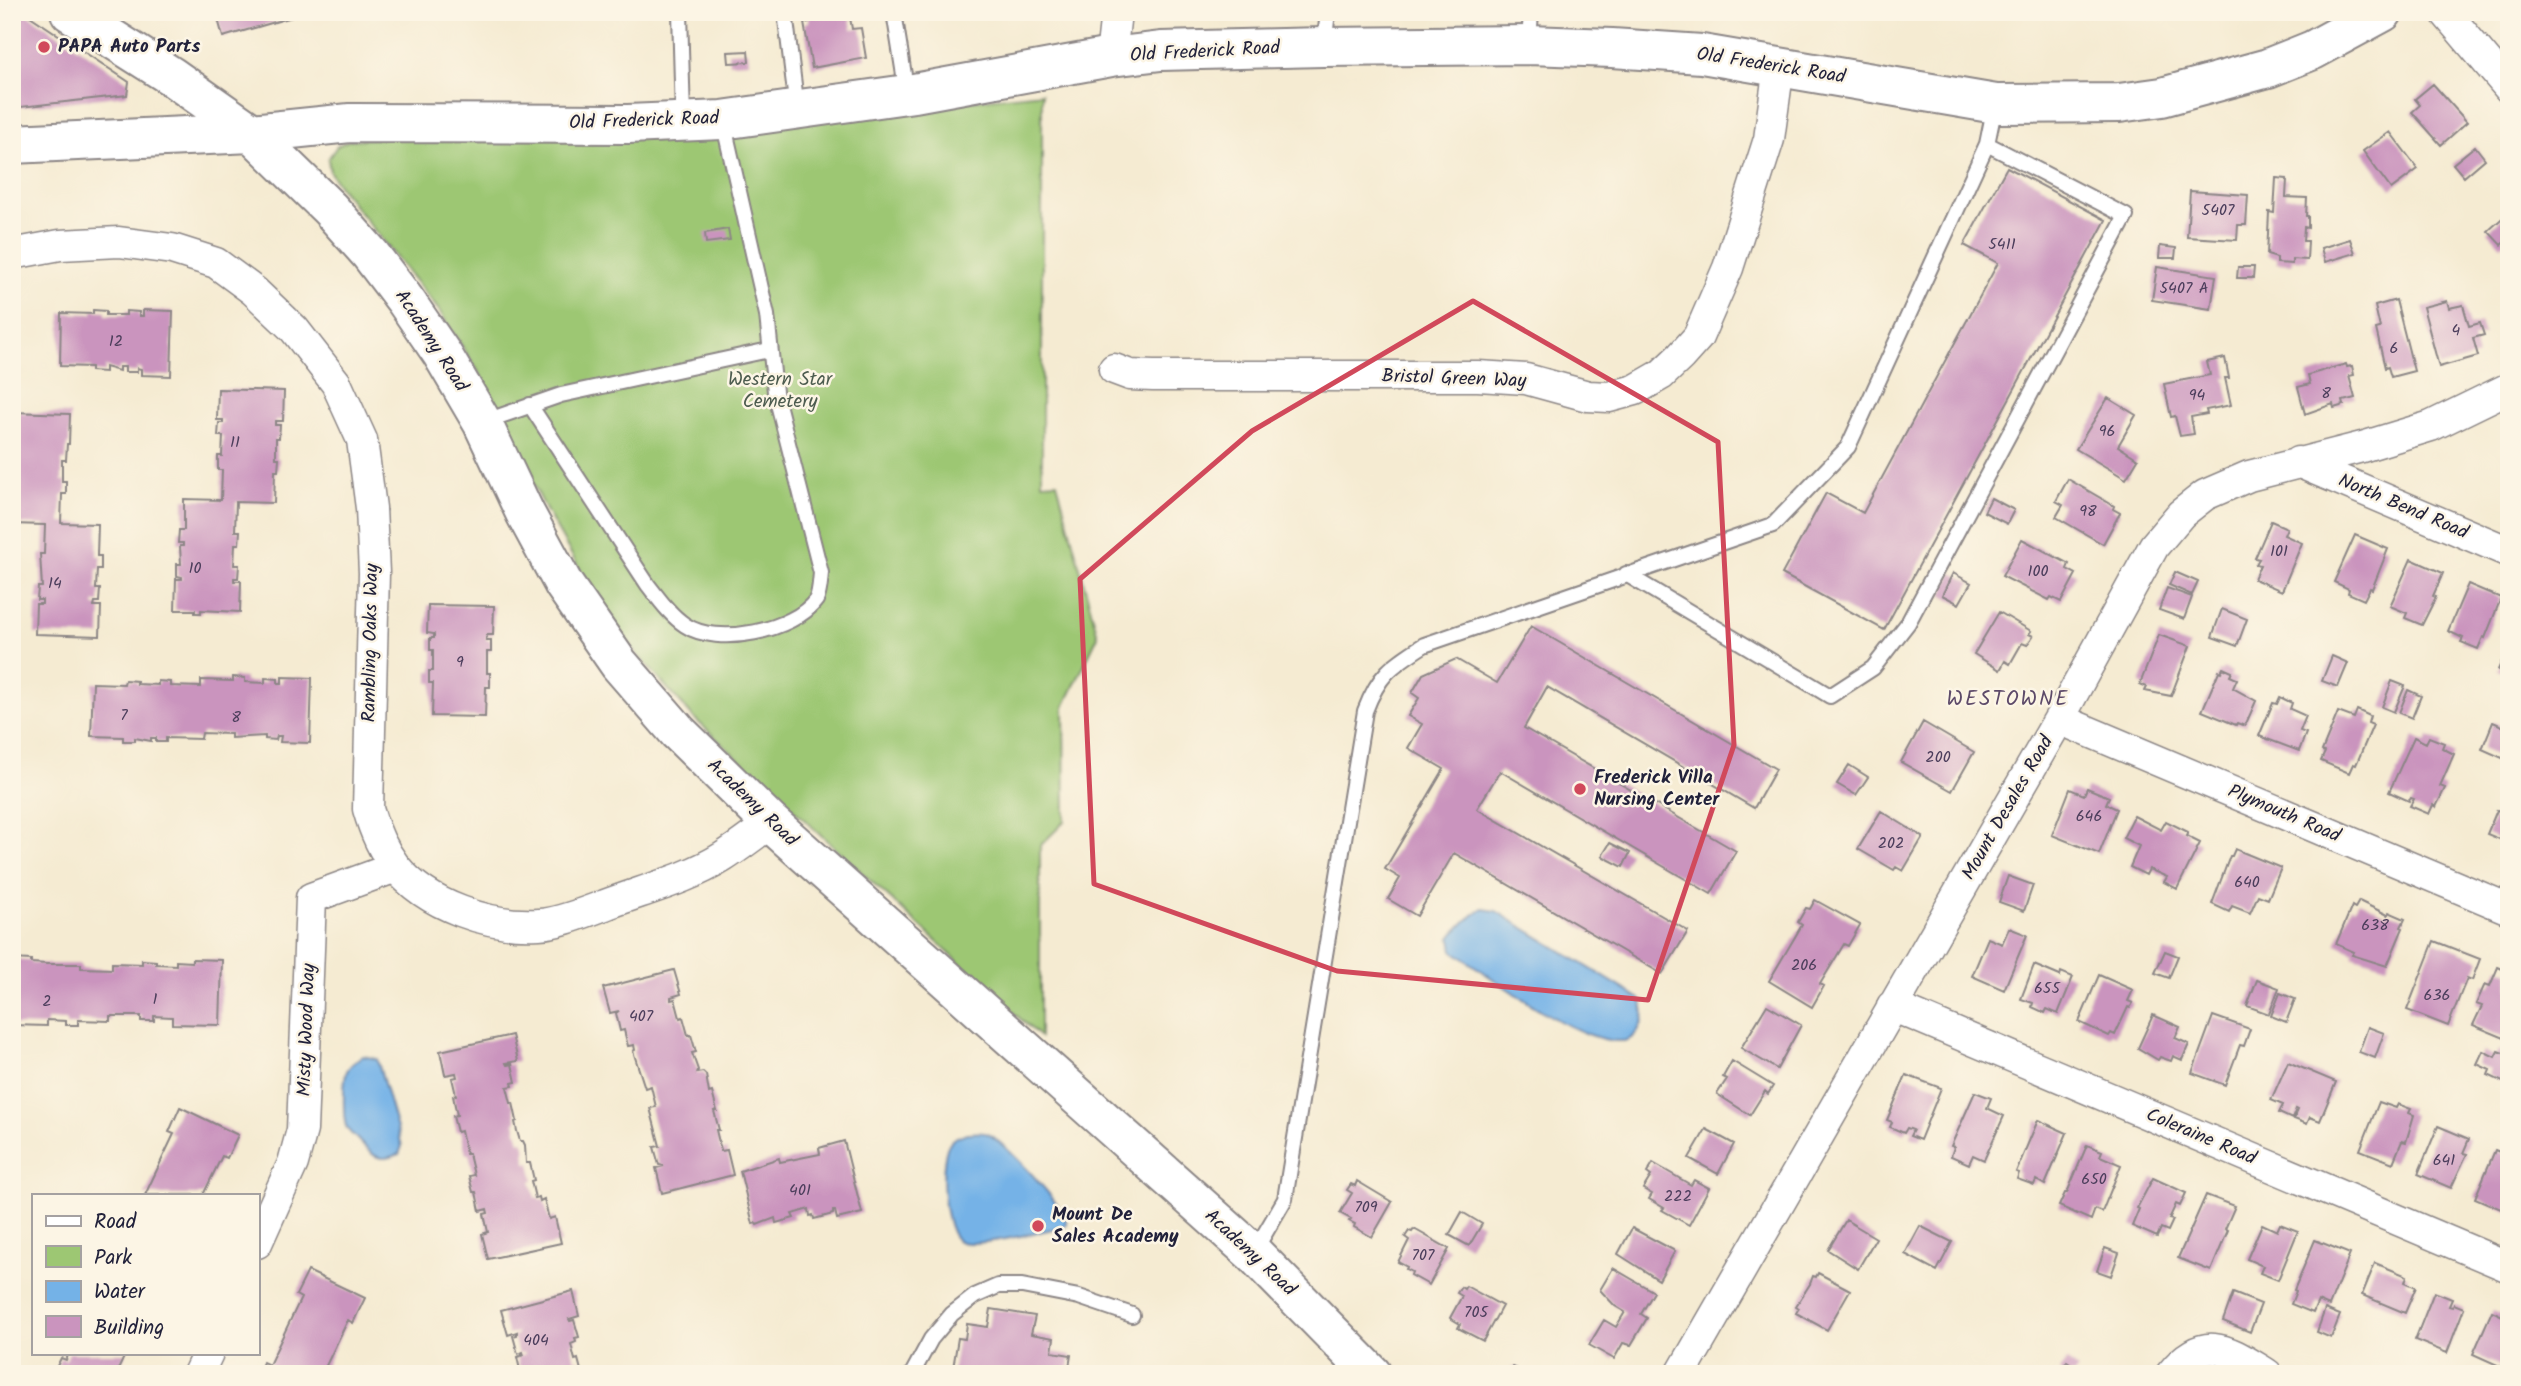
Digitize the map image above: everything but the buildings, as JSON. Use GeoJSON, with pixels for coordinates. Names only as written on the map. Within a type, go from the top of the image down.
{"type":"FeatureCollection","features":[{"type":"Feature","properties":{"kind":"street","name":"Academy Road"},"geometry":{"type":"LineString","coordinates":[[70,12],[171,76],[252,132],[330,209],[370,254],[442,354],[482,422],[525,513],[564,585],[619,664],[678,732],[771,823],[1253,1253],[1372,1374]]}},
{"type":"Feature","properties":{"kind":"street"},"geometry":{"type":"LineString","coordinates":[[1111,57],[1116,12]]}},
{"type":"Feature","properties":{"kind":"street"},"geometry":{"type":"LineString","coordinates":[[2445,12],[2509,88]]}},
{"type":"Feature","properties":{"kind":"street","name":"Old Frederick Road"},"geometry":{"type":"LineString","coordinates":[[12,145],[252,132],[350,123],[628,124],[722,120],[907,94],[1111,57],[1326,30],[1530,29],[1779,66],[1996,104],[2119,103],[2162,97],[2268,68],[2313,50],[2381,13]]}},
{"type":"Feature","properties":{"kind":"street","name":"Bristol Green Way"},"geometry":{"type":"LineString","coordinates":[[1114,369],[1130,375],[1153,376],[1478,376],[1526,379],[1588,396],[1609,397],[1635,390],[1661,374],[1681,356],[1698,337],[1714,303],[1728,268],[1769,139],[1779,66]]}},
{"type":"Feature","properties":{"kind":"street","name":"Rambling Oaks Way"},"geometry":{"type":"LineString","coordinates":[[12,254],[60,245],[119,242],[172,249],[216,263],[254,291],[294,329],[336,383],[362,440],[371,508],[374,573],[368,809],[377,837],[396,867],[418,887],[440,903],[474,916],[540,925],[579,914],[688,874],[722,858],[771,823]]}},
{"type":"Feature","properties":{"kind":"street","name":"Mount Desales Road"},"geometry":{"type":"LineString","coordinates":[[1681,1374],[2059,719],[2154,546],[2181,513],[2205,495],[2249,476],[2431,426],[2509,388]]}},
{"type":"Feature","properties":{"kind":"street","name":"North Bend Road"},"geometry":{"type":"LineString","coordinates":[[2298,462],[2509,552]]}},
{"type":"Feature","properties":{"kind":"street","name":"Plymouth Road"},"geometry":{"type":"LineString","coordinates":[[2059,719],[2509,909]]}},
{"type":"Feature","properties":{"kind":"street","name":"Misty Wood Way"},"geometry":{"type":"LineString","coordinates":[[259,1239],[293,1163],[302,1130],[312,898],[396,867]]}},
{"type":"Feature","properties":{"kind":"street","name":"Coleraine Road"},"geometry":{"type":"LineString","coordinates":[[1892,1006],[2509,1267]]}},
{"type":"Feature","properties":{"kind":"street"},"geometry":{"type":"LineString","coordinates":[[2171,1374],[2187,1357],[2202,1348],[2218,1349],[2236,1356],[2267,1374]]}},
{"type":"Feature","properties":{"kind":"street"},"geometry":{"type":"LineString","coordinates":[[198,1374],[208,1354]]}},
{"type":"Feature","properties":{"kind":"lane"},"geometry":{"type":"LineString","coordinates":[[681,12],[683,121]]}},
{"type":"Feature","properties":{"kind":"lane"},"geometry":{"type":"LineString","coordinates":[[785,12],[797,110]]}},
{"type":"Feature","properties":{"kind":"lane"},"geometry":{"type":"LineString","coordinates":[[894,12],[907,94]]}},
{"type":"Feature","properties":{"kind":"lane"},"geometry":{"type":"LineString","coordinates":[[1253,1253],[1285,1199],[1366,711],[1374,686],[1394,664],[1424,645],[1773,525],[1847,447],[1987,144],[1996,104]]}},
{"type":"Feature","properties":{"kind":"lane"},"geometry":{"type":"LineString","coordinates":[[530,405],[648,585],[666,608],[686,626],[706,634],[733,634],[769,629],[799,617],[818,598],[821,573],[775,392],[767,314],[722,120]]}},
{"type":"Feature","properties":{"kind":"lane"},"geometry":{"type":"LineString","coordinates":[[1626,575],[1830,696],[1873,668],[1908,623],[2126,216],[1987,144]]}},
{"type":"Feature","properties":{"kind":"lane"},"geometry":{"type":"LineString","coordinates":[[482,422],[561,395],[769,350]]}},
{"type":"Feature","properties":{"kind":"lane"},"geometry":{"type":"LineString","coordinates":[[912,1374],[932,1339],[952,1314],[975,1296],[998,1286],[1022,1286],[1079,1297],[1132,1315]]}},
{"type":"Feature","properties":{"kind":"highlighted area"},"geometry":{"type":"Polygon","coordinates":[[[1473,301],[1718,442],[1734,745],[1648,1000],[1337,971],[1094,884],[1080,579],[1252,431],[1473,301]]]}},
{"type":"Feature","properties":{"kind":"green space","name":"Western Star Cemetery"},"geometry":{"type":"Polygon","coordinates":[[[1042,93],[1042,483],[1057,482],[1098,636],[1064,707],[1065,821],[1040,846],[1040,1037],[693,717],[635,652],[590,587],[546,510],[480,374],[438,309],[338,185],[330,172],[328,159],[337,146],[349,140],[919,106],[1042,93]]]}},
{"type":"Feature","properties":{"kind":"water"},"geometry":{"type":"Polygon","coordinates":[[[1483,909],[1496,911],[1640,999],[1643,1018],[1636,1034],[1622,1041],[1582,1032],[1511,991],[1453,951],[1451,938],[1465,921],[1483,909]]]}},
{"type":"Feature","properties":{"kind":"water"},"geometry":{"type":"Polygon","coordinates":[[[363,1056],[377,1059],[402,1146],[399,1154],[392,1157],[375,1156],[346,1126],[344,1098],[347,1071],[363,1056]]]}},
{"type":"Feature","properties":{"kind":"water"},"geometry":{"type":"Polygon","coordinates":[[[967,1133],[988,1134],[1008,1150],[1056,1203],[1067,1224],[1012,1238],[983,1242],[961,1242],[955,1237],[946,1211],[944,1160],[952,1140],[967,1133]]]}},
{"type":"Feature","properties":{"kind":"place","name":"PAPA Auto Parts"},"geometry":{"type":"Point","coordinates":[44,47]}},
{"type":"Feature","properties":{"kind":"place","name":"Frederick Villa Nursing Center"},"geometry":{"type":"Point","coordinates":[1580,789]}},
{"type":"Feature","properties":{"kind":"place","name":"Mount De Sales Academy"},"geometry":{"type":"Point","coordinates":[1038,1226]}},
{"type":"Feature","properties":{"kind":"district","name":"WESTOWNE"},"geometry":{"type":"Point","coordinates":[2008,699]}}]}
